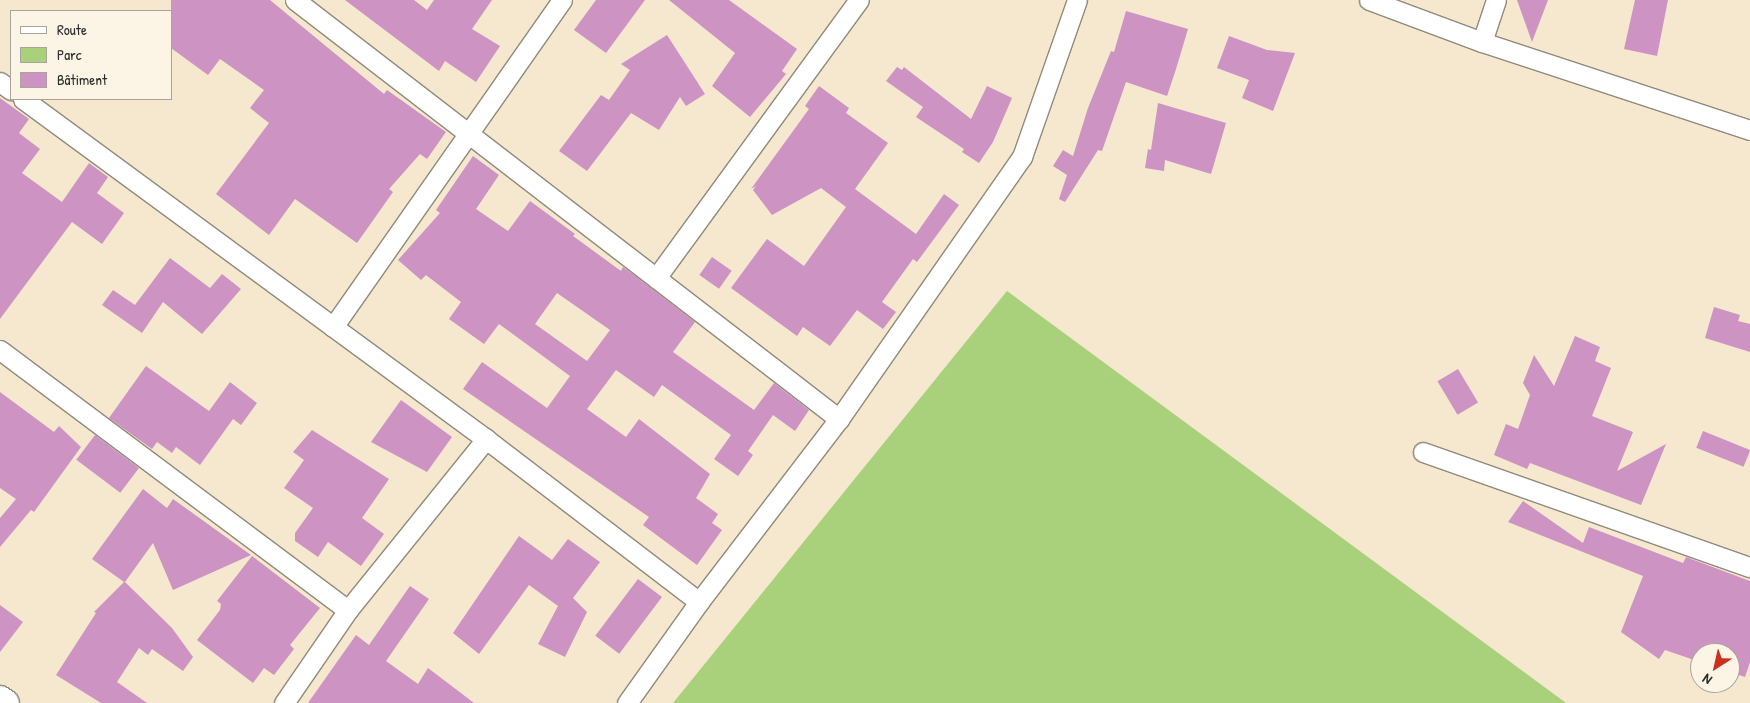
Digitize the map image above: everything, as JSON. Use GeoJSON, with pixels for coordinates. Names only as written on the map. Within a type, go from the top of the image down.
{"type":"FeatureCollection","features":[{"type":"Feature","properties":{"kind":"street"},"geometry":{"type":"LineString","coordinates":[[296,0],[839,420]]}},
{"type":"Feature","properties":{"kind":"street"},"geometry":{"type":"LineString","coordinates":[[333,327],[562,0]]}},
{"type":"Feature","properties":{"kind":"street"},"geometry":{"type":"LineString","coordinates":[[656,278],[859,0]]}},
{"type":"Feature","properties":{"kind":"street"},"geometry":{"type":"LineString","coordinates":[[628,703],[699,602],[839,420],[1022,157],[1077,0]]}},
{"type":"Feature","properties":{"kind":"street"},"geometry":{"type":"LineString","coordinates":[[1369,0],[1482,42],[1750,130]]}},
{"type":"Feature","properties":{"kind":"street"},"geometry":{"type":"LineString","coordinates":[[1482,42],[1496,0]]}},
{"type":"Feature","properties":{"kind":"street"},"geometry":{"type":"LineString","coordinates":[[24,100],[486,439],[699,602]]}},
{"type":"Feature","properties":{"kind":"street"},"geometry":{"type":"LineString","coordinates":[[0,350],[348,610]]}},
{"type":"Feature","properties":{"kind":"street"},"geometry":{"type":"LineString","coordinates":[[284,703],[348,610],[486,439]]}},
{"type":"Feature","properties":{"kind":"street"},"geometry":{"type":"LineString","coordinates":[[1423,452],[1750,567]]}},
{"type":"Feature","properties":{"kind":"street"},"geometry":{"type":"LineString","coordinates":[[0,699],[6,703]]}},
{"type":"Feature","properties":{"kind":"green space"},"geometry":{"type":"Polygon","coordinates":[[[1007,291],[1566,703],[673,703],[1007,291]]]}},
{"type":"Feature","properties":{"kind":"building"},"geometry":{"type":"Polygon","coordinates":[[[171,0],[270,0],[384,94],[387,90],[446,132],[427,159],[420,154],[389,189],[393,192],[357,243],[295,199],[269,235],[216,194],[269,123],[250,108],[264,90],[220,59],[208,75],[172,49],[171,0]]]}},
{"type":"Feature","properties":{"kind":"building"},"geometry":{"type":"Polygon","coordinates":[[[345,0],[414,0],[427,10],[434,0],[492,0],[472,29],[500,46],[476,82],[445,61],[439,71],[345,0]]]}},
{"type":"Feature","properties":{"kind":"building"},"geometry":{"type":"Polygon","coordinates":[[[596,0],[645,0],[606,53],[574,30],[596,0]]]}},
{"type":"Feature","properties":{"kind":"building"},"geometry":{"type":"Polygon","coordinates":[[[669,0],[729,0],[797,49],[782,71],[786,74],[750,117],[712,86],[735,53],[669,0]]]}},
{"type":"Feature","properties":{"kind":"building"},"geometry":{"type":"Polygon","coordinates":[[[1517,0],[1548,0],[1532,42],[1517,0]]]}},
{"type":"Feature","properties":{"kind":"building"},"geometry":{"type":"Polygon","coordinates":[[[1635,0],[1668,0],[1657,56],[1624,49],[1635,0]]]}},
{"type":"Feature","properties":{"kind":"building"},"geometry":{"type":"Polygon","coordinates":[[[1126,11],[1188,29],[1176,69],[1167,96],[1126,82],[1102,151],[1098,150],[1065,202],[1059,199],[1067,175],[1053,166],[1063,150],[1073,156],[1088,108],[1111,51],[1114,52],[1126,11]]]}},
{"type":"Feature","properties":{"kind":"building"},"geometry":{"type":"Polygon","coordinates":[[[667,35],[705,94],[686,106],[680,97],[659,130],[631,113],[587,171],[559,151],[601,95],[609,100],[630,70],[621,64],[667,35]]]}},
{"type":"Feature","properties":{"kind":"building"},"geometry":{"type":"Polygon","coordinates":[[[1229,36],[1267,50],[1295,53],[1273,111],[1242,98],[1249,80],[1217,68],[1229,36]]]}},
{"type":"Feature","properties":{"kind":"building"},"geometry":{"type":"Polygon","coordinates":[[[897,67],[902,70],[904,67],[971,119],[987,86],[1012,98],[993,142],[979,163],[962,152],[964,149],[916,117],[923,107],[886,81],[897,67]]]}},
{"type":"Feature","properties":{"kind":"building"},"geometry":{"type":"Polygon","coordinates":[[[819,86],[849,108],[846,113],[888,143],[855,189],[916,234],[944,194],[959,205],[917,262],[913,259],[882,302],[896,312],[883,329],[857,310],[830,346],[803,327],[797,336],[731,288],[767,239],[804,266],[846,207],[821,188],[772,215],[753,190],[756,186],[751,189],[809,109],[805,106],[819,86]]]}},
{"type":"Feature","properties":{"kind":"building"},"geometry":{"type":"Polygon","coordinates":[[[0,98],[29,119],[19,133],[40,149],[22,173],[62,202],[89,163],[108,177],[97,193],[124,213],[102,244],[72,222],[0,319],[0,98]]]}},
{"type":"Feature","properties":{"kind":"building"},"geometry":{"type":"Polygon","coordinates":[[[1158,103],[1226,123],[1211,174],[1165,160],[1164,171],[1145,168],[1148,149],[1151,150],[1158,103]]]}},
{"type":"Feature","properties":{"kind":"building"},"geometry":{"type":"Polygon","coordinates":[[[473,156],[499,175],[476,209],[508,231],[530,201],[575,234],[573,236],[621,271],[623,267],[695,322],[673,352],[754,410],[774,383],[809,410],[795,431],[773,415],[748,451],[753,455],[738,476],[714,459],[731,435],[662,385],[654,397],[616,370],[587,409],[626,437],[639,419],[710,474],[696,498],[718,514],[712,523],[722,530],[697,565],[643,525],[649,517],[463,389],[482,362],[547,408],[570,376],[499,324],[484,344],[449,319],[461,302],[426,275],[421,280],[398,260],[440,213],[436,210],[473,156]],[[557,293],[535,324],[587,361],[610,330],[557,293]]]}},
{"type":"Feature","properties":{"kind":"building"},"geometry":{"type":"Polygon","coordinates":[[[712,257],[732,271],[719,289],[699,275],[712,257]]]}},
{"type":"Feature","properties":{"kind":"building"},"geometry":{"type":"Polygon","coordinates":[[[170,258],[210,288],[222,274],[241,289],[202,334],[163,302],[142,333],[102,305],[113,290],[135,305],[170,258]]]}},
{"type":"Feature","properties":{"kind":"building"},"geometry":{"type":"Polygon","coordinates":[[[1714,307],[1740,315],[1738,321],[1750,324],[1750,352],[1705,338],[1714,307]]]}},
{"type":"Feature","properties":{"kind":"building"},"geometry":{"type":"Polygon","coordinates":[[[1575,336],[1600,347],[1595,361],[1611,368],[1592,416],[1633,432],[1617,471],[1666,444],[1641,505],[1530,463],[1527,469],[1494,455],[1506,424],[1518,429],[1530,395],[1523,383],[1534,355],[1554,386],[1575,336]]]}},
{"type":"Feature","properties":{"kind":"building"},"geometry":{"type":"Polygon","coordinates":[[[146,366],[209,411],[230,382],[257,403],[241,425],[233,419],[200,465],[176,447],[172,453],[157,442],[152,449],[109,418],[146,366]]]}},
{"type":"Feature","properties":{"kind":"building"},"geometry":{"type":"Polygon","coordinates":[[[1458,369],[1478,402],[1458,415],[1437,381],[1458,369]]]}},
{"type":"Feature","properties":{"kind":"building"},"geometry":{"type":"Polygon","coordinates":[[[0,392],[54,432],[59,426],[81,447],[34,512],[31,510],[0,547],[0,518],[16,499],[0,488],[0,392]]]}},
{"type":"Feature","properties":{"kind":"building"},"geometry":{"type":"Polygon","coordinates":[[[401,400],[452,437],[427,472],[371,442],[401,400]]]}},
{"type":"Feature","properties":{"kind":"building"},"geometry":{"type":"Polygon","coordinates":[[[312,430],[389,479],[362,518],[384,534],[361,566],[328,542],[318,557],[295,541],[295,533],[313,508],[284,488],[304,460],[293,452],[312,430]]]}},
{"type":"Feature","properties":{"kind":"building"},"geometry":{"type":"Polygon","coordinates":[[[1703,431],[1750,450],[1744,467],[1696,448],[1703,431]]]}},
{"type":"Feature","properties":{"kind":"building"},"geometry":{"type":"Polygon","coordinates":[[[95,435],[139,468],[120,493],[76,460],[95,435]]]}},
{"type":"Feature","properties":{"kind":"building"},"geometry":{"type":"Polygon","coordinates":[[[143,489],[167,508],[173,499],[251,555],[173,590],[153,543],[125,582],[172,628],[193,657],[183,671],[152,649],[148,655],[139,648],[117,682],[147,703],[101,703],[56,675],[96,613],[94,612],[124,582],[92,559],[143,489]]]}},
{"type":"Feature","properties":{"kind":"building"},"geometry":{"type":"Polygon","coordinates":[[[1523,501],[1583,543],[1589,527],[1683,563],[1686,557],[1750,581],[1750,662],[1745,677],[1740,675],[1740,643],[1690,643],[1690,659],[1665,650],[1659,659],[1621,632],[1643,576],[1508,522],[1523,501]]]}},
{"type":"Feature","properties":{"kind":"building"},"geometry":{"type":"Polygon","coordinates":[[[519,536],[552,560],[568,539],[600,562],[573,598],[587,612],[565,657],[538,644],[558,606],[529,585],[479,654],[453,633],[519,536]]]}},
{"type":"Feature","properties":{"kind":"building"},"geometry":{"type":"Polygon","coordinates":[[[252,556],[320,608],[290,645],[294,649],[274,675],[264,668],[253,683],[197,640],[220,610],[221,604],[217,601],[252,556]]]}},
{"type":"Feature","properties":{"kind":"building"},"geometry":{"type":"Polygon","coordinates":[[[638,579],[662,597],[619,654],[595,636],[638,579]]]}},
{"type":"Feature","properties":{"kind":"building"},"geometry":{"type":"Polygon","coordinates":[[[410,586],[429,599],[386,661],[418,684],[428,668],[474,703],[308,703],[356,635],[369,645],[410,586]]]}},
{"type":"Feature","properties":{"kind":"building"},"geometry":{"type":"Polygon","coordinates":[[[0,605],[23,622],[0,652],[0,605]]]}}]}
